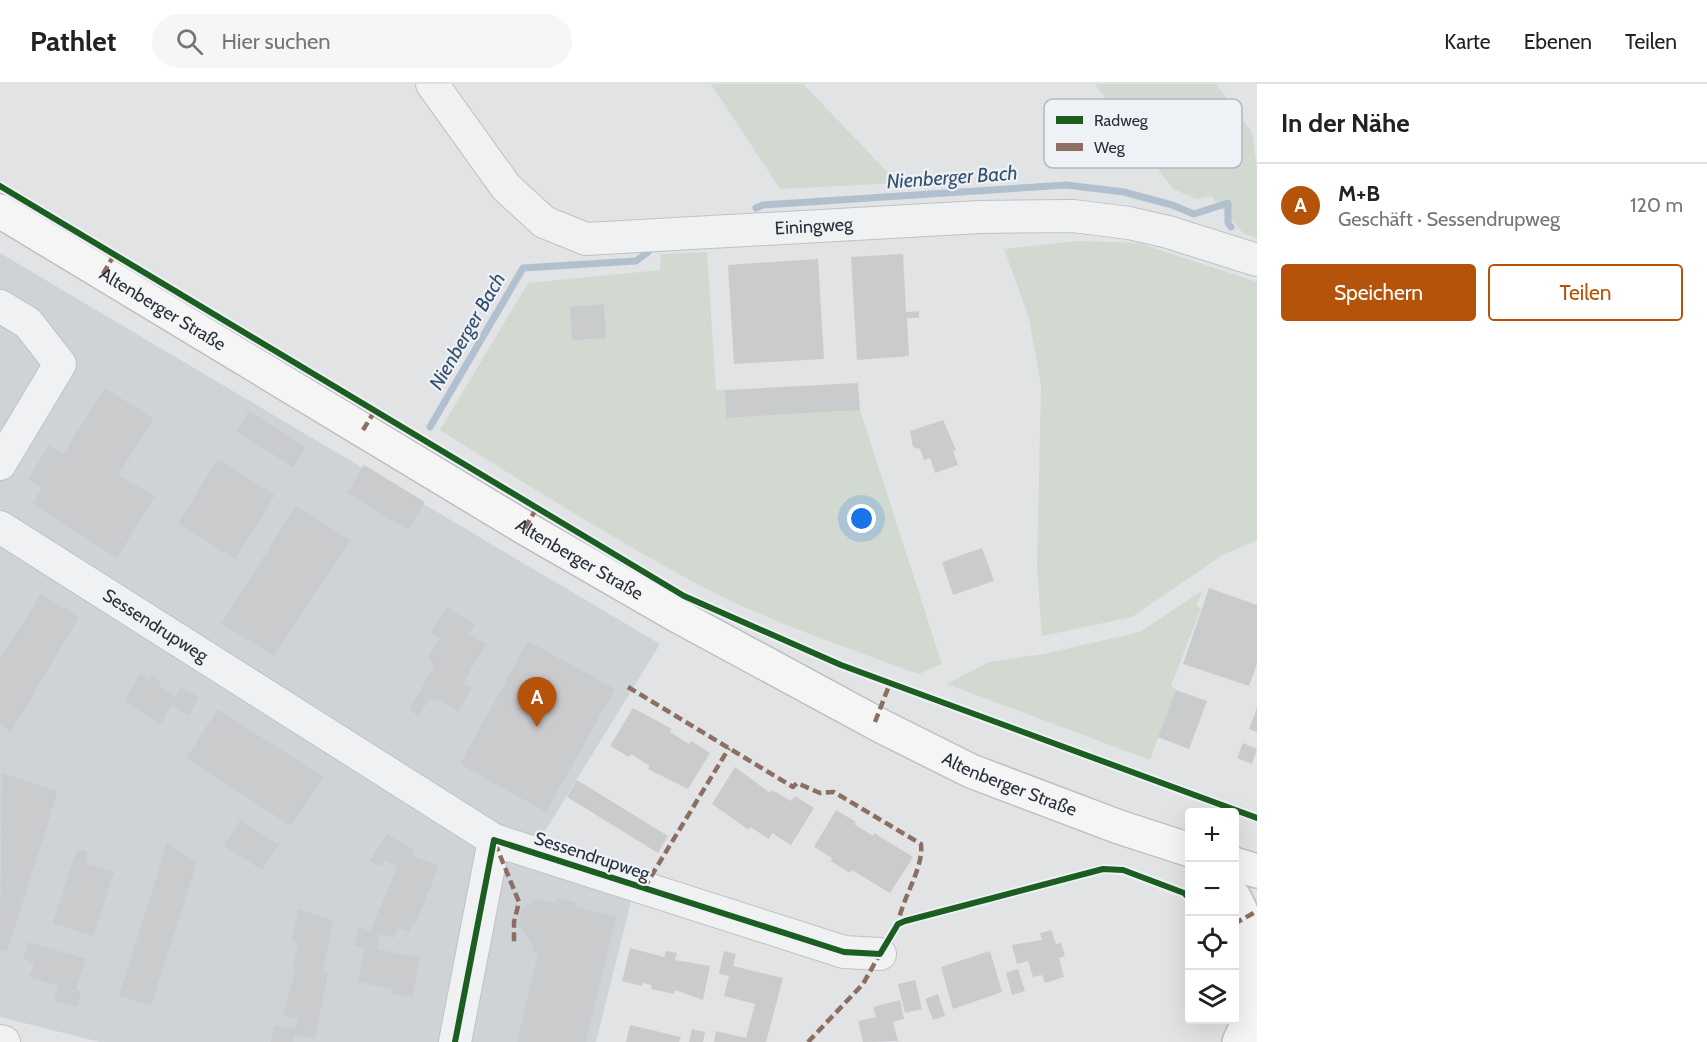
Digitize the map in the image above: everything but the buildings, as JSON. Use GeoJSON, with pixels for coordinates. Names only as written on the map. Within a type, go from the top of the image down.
{"type":"FeatureCollection","features":[{"type":"Feature","properties":{"kind":"main road","name":"Altenberger Straße"},"geometry":{"type":"LineString","coordinates":[[0,211],[508,518],[676,615],[971,771],[1119,827],[1185,848]]}},
{"type":"Feature","properties":{"kind":"main road"},"geometry":{"type":"LineString","coordinates":[[1239,866],[1257,871]]}},
{"type":"Feature","properties":{"kind":"main road"},"geometry":{"type":"LineString","coordinates":[[1239,908],[1253,940],[1256,976],[1255,1007],[1239,1042]]}},
{"type":"Feature","properties":{"kind":"street","name":"Einingweg"},"geometry":{"type":"LineString","coordinates":[[432,84],[506,187],[544,222],[586,239],[980,217],[1073,216],[1129,223],[1168,232],[1257,260]]}},
{"type":"Feature","properties":{"kind":"street"},"geometry":{"type":"LineString","coordinates":[[0,306],[28,323],[60,364],[0,464]]}},
{"type":"Feature","properties":{"kind":"street","name":"Sessendrupweg"},"geometry":{"type":"LineString","coordinates":[[0,527],[494,840],[844,952],[880,954]]}},
{"type":"Feature","properties":{"kind":"street"},"geometry":{"type":"LineString","coordinates":[[455,1042],[494,840]]}},
{"type":"Feature","properties":{"kind":"shaded area"},"geometry":{"type":"Polygon","coordinates":[[[711,84],[803,84],[898,183],[780,189],[711,84]]]}},
{"type":"Feature","properties":{"kind":"shaded area"},"geometry":{"type":"Polygon","coordinates":[[[1095,84],[1216,84],[1227,99],[1106,99],[1095,84]]]}},
{"type":"Feature","properties":{"kind":"shaded area"},"geometry":{"type":"Polygon","coordinates":[[[1242,119],[1252,132],[1257,167],[1257,238],[1244,234],[1211,196],[1197,199],[1173,189],[1157,168],[1242,168],[1242,119]]]}},
{"type":"Feature","properties":{"kind":"shaded area"},"geometry":{"type":"Polygon","coordinates":[[[1078,241],[1139,243],[1257,282],[1257,540],[1224,554],[1132,617],[1042,636],[1037,567],[1041,385],[1029,318],[1004,249],[1078,241]]]}},
{"type":"Feature","properties":{"kind":"shaded area"},"geometry":{"type":"Polygon","coordinates":[[[707,252],[716,390],[725,390],[726,418],[860,410],[942,664],[919,674],[812,635],[732,601],[673,571],[605,532],[440,430],[528,283],[660,270],[661,254],[707,252]]]}},
{"type":"Feature","properties":{"kind":"shaded area"},"geometry":{"type":"Polygon","coordinates":[[[0,253],[660,644],[542,836],[639,869],[596,1042],[100,1042],[0,1017],[0,253]]]}},
{"type":"Feature","properties":{"kind":"shaded area"},"geometry":{"type":"Polygon","coordinates":[[[1203,590],[1196,606],[1201,608],[1171,686],[1176,690],[1150,760],[947,684],[989,662],[1044,654],[1140,632],[1203,590]]]}},
{"type":"Feature","properties":{"kind":"waterway","name":"Nienberger Bach"},"geometry":{"type":"LineString","coordinates":[[756,208],[763,205],[1066,185],[1124,192],[1172,205],[1194,214],[1228,203],[1228,223],[1231,227]]}},
{"type":"Feature","properties":{"kind":"waterway","name":"Nienberger Bach"},"geometry":{"type":"LineString","coordinates":[[430,427],[523,268],[636,261],[648,252]]}},
{"type":"Feature","properties":{"kind":"marked path"},"geometry":{"type":"LineString","coordinates":[[103,274],[114,255]]}},
{"type":"Feature","properties":{"kind":"marked path"},"geometry":{"type":"LineString","coordinates":[[363,430],[374,412]]}},
{"type":"Feature","properties":{"kind":"marked path"},"geometry":{"type":"LineString","coordinates":[[525,528],[536,509]]}},
{"type":"Feature","properties":{"kind":"marked path"},"geometry":{"type":"LineString","coordinates":[[875,722],[890,683]]}},
{"type":"Feature","properties":{"kind":"marked path"},"geometry":{"type":"LineString","coordinates":[[628,687],[793,787],[797,783],[820,793],[834,792],[921,844],[919,863],[898,924]]}},
{"type":"Feature","properties":{"kind":"marked path"},"geometry":{"type":"LineString","coordinates":[[644,888],[729,748]]}},
{"type":"Feature","properties":{"kind":"marked path"},"geometry":{"type":"LineString","coordinates":[[495,843],[519,902],[514,922],[514,943]]}},
{"type":"Feature","properties":{"kind":"marked path"},"geometry":{"type":"LineString","coordinates":[[1239,921],[1257,911]]}},
{"type":"Feature","properties":{"kind":"marked path"},"geometry":{"type":"LineString","coordinates":[[808,1042],[863,984],[881,952]]}},
{"type":"Feature","properties":{"kind":"cycle path"},"geometry":{"type":"LineString","coordinates":[[0,186],[684,596],[841,665],[1257,818]]}},
{"type":"Feature","properties":{"kind":"cycle path"},"geometry":{"type":"LineString","coordinates":[[455,1042],[494,840],[844,952],[880,954],[898,924],[905,921],[1103,869],[1123,870],[1185,894]]}},
{"type":"Feature","properties":{"kind":"place","name":"M+B"},"geometry":{"type":"Point","coordinates":[537,727]}}]}
